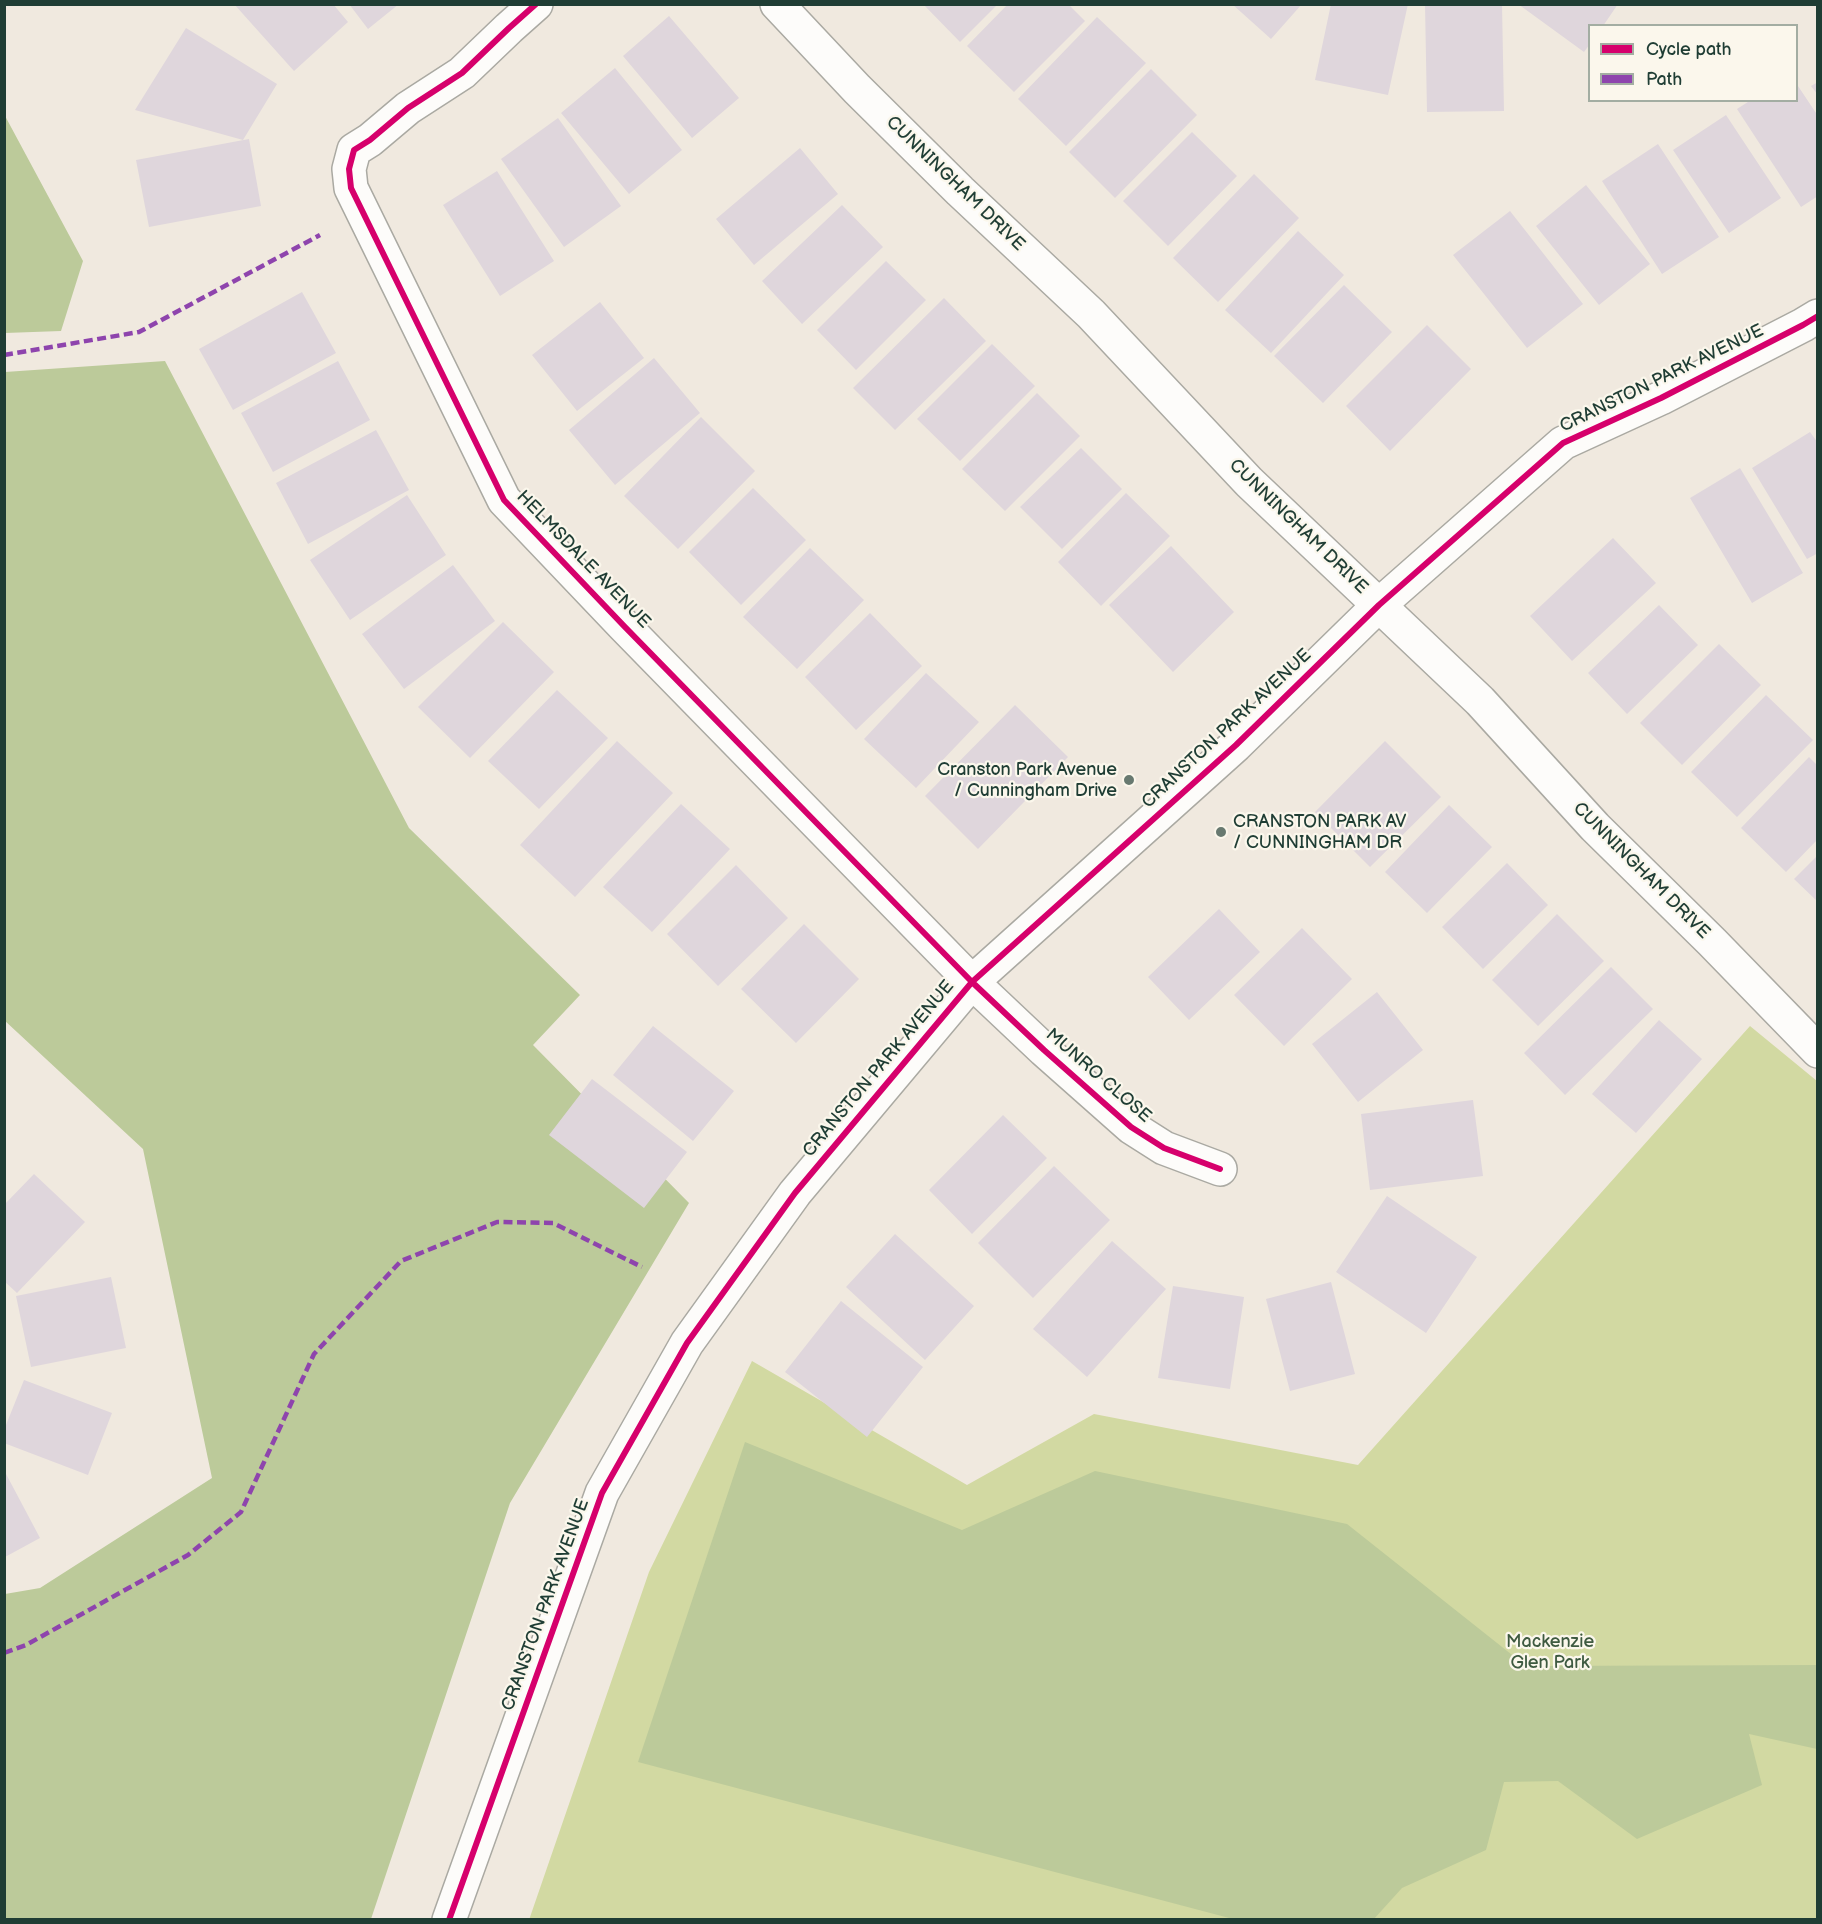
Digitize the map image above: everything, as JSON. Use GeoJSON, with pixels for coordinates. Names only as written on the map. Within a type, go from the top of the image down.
{"type":"FeatureCollection","features":[{"type":"Feature","properties":{"kind":"street","name":"HELMSDALE AVENUE"},"geometry":{"type":"LineString","coordinates":[[536,4],[462,73],[408,108],[370,140],[354,150],[349,169],[351,188],[504,500],[972,982]]}},
{"type":"Feature","properties":{"kind":"street","name":"CUNNINGHAM DRIVE"},"geometry":{"type":"LineString","coordinates":[[777,4],[857,89],[960,191],[1091,314],[1249,482],[1480,700],[1595,827],[1818,1051]]}},
{"type":"Feature","properties":{"kind":"street","name":"CRANSTON PARK AVENUE"},"geometry":{"type":"LineString","coordinates":[[449,1920],[602,1493],[687,1343],[795,1193],[972,982],[1236,746],[1379,605],[1563,443],[1671,393],[1818,316]]}},
{"type":"Feature","properties":{"kind":"street","name":"MUNRO CLOSE"},"geometry":{"type":"LineString","coordinates":[[972,982],[1131,1127],[1164,1148],[1220,1169]]}},
{"type":"Feature","properties":{"kind":"green space"},"geometry":{"type":"Polygon","coordinates":[[[4,114],[83,261],[61,331],[5,333],[4,114]]]}},
{"type":"Feature","properties":{"kind":"green space"},"geometry":{"type":"Polygon","coordinates":[[[165,361],[409,828],[580,995],[533,1045],[689,1203],[510,1503],[371,1919],[5,1920],[5,1594],[40,1588],[212,1478],[143,1149],[4,1020],[5,372],[165,361]]]}},
{"type":"Feature","properties":{"kind":"green space","name":"Mackenzie Glen Park"},"geometry":{"type":"Polygon","coordinates":[[[1750,1026],[1817,1081],[1817,1919],[529,1920],[649,1572],[752,1361],[967,1485],[1094,1414],[1358,1465],[1750,1026]]]}},
{"type":"Feature","properties":{"kind":"green space"},"geometry":{"type":"Polygon","coordinates":[[[745,1442],[962,1530],[1095,1471],[1347,1524],[1526,1666],[1817,1665],[1817,1749],[1749,1734],[1762,1785],[1637,1839],[1558,1781],[1504,1782],[1486,1850],[1402,1888],[1373,1920],[1233,1919],[638,1762],[745,1442]]]}},
{"type":"Feature","properties":{"kind":"building"},"geometry":{"type":"Polygon","coordinates":[[[234,4],[333,4],[348,22],[294,71],[234,4]]]}},
{"type":"Feature","properties":{"kind":"building"},"geometry":{"type":"Polygon","coordinates":[[[349,4],[399,4],[368,29],[349,4]]]}},
{"type":"Feature","properties":{"kind":"building"},"geometry":{"type":"Polygon","coordinates":[[[923,4],[998,4],[960,42],[923,4]]]}},
{"type":"Feature","properties":{"kind":"building"},"geometry":{"type":"Polygon","coordinates":[[[1008,4],[1068,4],[1085,21],[1014,92],[967,46],[1008,4]]]}},
{"type":"Feature","properties":{"kind":"building"},"geometry":{"type":"Polygon","coordinates":[[[1232,4],[1302,4],[1271,39],[1232,4]]]}},
{"type":"Feature","properties":{"kind":"building"},"geometry":{"type":"Polygon","coordinates":[[[1331,4],[1408,4],[1388,95],[1315,80],[1331,4]]]}},
{"type":"Feature","properties":{"kind":"building"},"geometry":{"type":"Polygon","coordinates":[[[1425,4],[1502,4],[1504,111],[1427,112],[1425,4]]]}},
{"type":"Feature","properties":{"kind":"building"},"geometry":{"type":"Polygon","coordinates":[[[1518,4],[1618,4],[1604,24],[1588,24],[1588,47],[1584,52],[1518,4]]]}},
{"type":"Feature","properties":{"kind":"building"},"geometry":{"type":"Polygon","coordinates":[[[669,16],[739,98],[692,138],[623,56],[669,16]]]}},
{"type":"Feature","properties":{"kind":"building"},"geometry":{"type":"Polygon","coordinates":[[[1097,17],[1146,63],[1066,146],[1018,99],[1097,17]]]}},
{"type":"Feature","properties":{"kind":"building"},"geometry":{"type":"Polygon","coordinates":[[[186,28],[277,84],[243,140],[135,110],[186,28]]]}},
{"type":"Feature","properties":{"kind":"building"},"geometry":{"type":"Polygon","coordinates":[[[615,68],[682,150],[629,194],[561,113],[615,68]]]}},
{"type":"Feature","properties":{"kind":"building"},"geometry":{"type":"Polygon","coordinates":[[[1151,69],[1197,115],[1115,198],[1069,152],[1151,69]]]}},
{"type":"Feature","properties":{"kind":"building"},"geometry":{"type":"Polygon","coordinates":[[[1818,82],[1818,95],[1811,86],[1818,82]]]}},
{"type":"Feature","properties":{"kind":"building"},"geometry":{"type":"Polygon","coordinates":[[[1798,86],[1818,116],[1818,196],[1801,207],[1737,109],[1748,102],[1798,102],[1798,86]]]}},
{"type":"Feature","properties":{"kind":"building"},"geometry":{"type":"Polygon","coordinates":[[[1726,115],[1781,198],[1729,233],[1673,150],[1726,115]]]}},
{"type":"Feature","properties":{"kind":"building"},"geometry":{"type":"Polygon","coordinates":[[[558,118],[621,206],[564,247],[501,159],[558,118]]]}},
{"type":"Feature","properties":{"kind":"building"},"geometry":{"type":"Polygon","coordinates":[[[1192,132],[1237,176],[1168,246],[1123,201],[1192,132]]]}},
{"type":"Feature","properties":{"kind":"building"},"geometry":{"type":"Polygon","coordinates":[[[249,139],[261,206],[149,227],[136,160],[249,139]]]}},
{"type":"Feature","properties":{"kind":"building"},"geometry":{"type":"Polygon","coordinates":[[[1658,144],[1719,237],[1662,274],[1602,181],[1658,144]]]}},
{"type":"Feature","properties":{"kind":"building"},"geometry":{"type":"Polygon","coordinates":[[[800,148],[838,194],[754,265],[716,219],[800,148]]]}},
{"type":"Feature","properties":{"kind":"building"},"geometry":{"type":"Polygon","coordinates":[[[497,171],[554,261],[500,296],[443,205],[497,171]]]}},
{"type":"Feature","properties":{"kind":"building"},"geometry":{"type":"Polygon","coordinates":[[[1254,174],[1299,218],[1218,302],[1173,258],[1254,174]]]}},
{"type":"Feature","properties":{"kind":"building"},"geometry":{"type":"Polygon","coordinates":[[[1586,185],[1650,264],[1599,305],[1536,226],[1586,185]]]}},
{"type":"Feature","properties":{"kind":"building"},"geometry":{"type":"Polygon","coordinates":[[[842,205],[883,247],[802,324],[762,281],[842,205]]]}},
{"type":"Feature","properties":{"kind":"building"},"geometry":{"type":"Polygon","coordinates":[[[1510,211],[1583,304],[1527,348],[1453,255],[1510,211]]]}},
{"type":"Feature","properties":{"kind":"building"},"geometry":{"type":"Polygon","coordinates":[[[1298,231],[1344,275],[1271,353],[1225,310],[1298,231]]]}},
{"type":"Feature","properties":{"kind":"building"},"geometry":{"type":"Polygon","coordinates":[[[886,261],[926,300],[856,370],[817,330],[886,261]]]}},
{"type":"Feature","properties":{"kind":"building"},"geometry":{"type":"Polygon","coordinates":[[[1344,285],[1392,332],[1323,403],[1274,356],[1344,285]]]}},
{"type":"Feature","properties":{"kind":"building"},"geometry":{"type":"Polygon","coordinates":[[[302,292],[336,353],[233,410],[199,349],[302,292]]]}},
{"type":"Feature","properties":{"kind":"building"},"geometry":{"type":"Polygon","coordinates":[[[944,298],[986,341],[895,430],[853,388],[944,298]]]}},
{"type":"Feature","properties":{"kind":"building"},"geometry":{"type":"Polygon","coordinates":[[[600,302],[644,358],[577,411],[532,355],[600,302]]]}},
{"type":"Feature","properties":{"kind":"building"},"geometry":{"type":"Polygon","coordinates":[[[1427,325],[1471,369],[1390,451],[1346,406],[1427,325]]]}},
{"type":"Feature","properties":{"kind":"building"},"geometry":{"type":"Polygon","coordinates":[[[992,344],[1035,386],[960,461],[917,419],[992,344]]]}},
{"type":"Feature","properties":{"kind":"building"},"geometry":{"type":"Polygon","coordinates":[[[654,358],[700,413],[615,485],[569,430],[654,358]]]}},
{"type":"Feature","properties":{"kind":"building"},"geometry":{"type":"Polygon","coordinates":[[[338,361],[370,420],[273,472],[241,413],[338,361]]]}},
{"type":"Feature","properties":{"kind":"building"},"geometry":{"type":"Polygon","coordinates":[[[1037,393],[1080,436],[1005,511],[962,469],[1037,393]]]}},
{"type":"Feature","properties":{"kind":"building"},"geometry":{"type":"Polygon","coordinates":[[[701,417],[755,471],[678,549],[624,496],[701,417]]]}},
{"type":"Feature","properties":{"kind":"building"},"geometry":{"type":"Polygon","coordinates":[[[376,430],[409,490],[308,544],[276,483],[376,430]]]}},
{"type":"Feature","properties":{"kind":"building"},"geometry":{"type":"Polygon","coordinates":[[[1810,432],[1818,443],[1818,553],[1807,559],[1752,468],[1810,432]]]}},
{"type":"Feature","properties":{"kind":"building"},"geometry":{"type":"Polygon","coordinates":[[[1081,448],[1122,489],[1062,549],[1020,507],[1081,448]]]}},
{"type":"Feature","properties":{"kind":"building"},"geometry":{"type":"Polygon","coordinates":[[[1740,468],[1803,573],[1752,603],[1690,498],[1740,468]]]}},
{"type":"Feature","properties":{"kind":"building"},"geometry":{"type":"Polygon","coordinates":[[[753,488],[806,540],[741,605],[689,552],[753,488]]]}},
{"type":"Feature","properties":{"kind":"building"},"geometry":{"type":"Polygon","coordinates":[[[1126,493],[1170,536],[1101,606],[1058,562],[1126,493]]]}},
{"type":"Feature","properties":{"kind":"building"},"geometry":{"type":"Polygon","coordinates":[[[407,495],[446,555],[350,620],[310,560],[407,495]]]}},
{"type":"Feature","properties":{"kind":"building"},"geometry":{"type":"Polygon","coordinates":[[[1613,538],[1656,583],[1572,661],[1530,616],[1613,538]]]}},
{"type":"Feature","properties":{"kind":"building"},"geometry":{"type":"Polygon","coordinates":[[[1171,546],[1234,612],[1173,672],[1109,605],[1171,546]]]}},
{"type":"Feature","properties":{"kind":"building"},"geometry":{"type":"Polygon","coordinates":[[[810,548],[864,600],[797,669],[743,617],[810,548]]]}},
{"type":"Feature","properties":{"kind":"building"},"geometry":{"type":"Polygon","coordinates":[[[453,565],[495,621],[404,689],[362,634],[453,565]]]}},
{"type":"Feature","properties":{"kind":"building"},"geometry":{"type":"Polygon","coordinates":[[[1659,605],[1698,645],[1627,714],[1588,673],[1659,605]]]}},
{"type":"Feature","properties":{"kind":"building"},"geometry":{"type":"Polygon","coordinates":[[[870,613],[922,666],[856,730],[805,677],[870,613]]]}},
{"type":"Feature","properties":{"kind":"building"},"geometry":{"type":"Polygon","coordinates":[[[503,622],[554,672],[470,758],[418,707],[503,622]]]}},
{"type":"Feature","properties":{"kind":"building"},"geometry":{"type":"Polygon","coordinates":[[[1719,644],[1761,685],[1682,765],[1640,723],[1719,644]]]}},
{"type":"Feature","properties":{"kind":"building"},"geometry":{"type":"Polygon","coordinates":[[[926,673],[979,722],[916,788],[864,739],[926,673]]]}},
{"type":"Feature","properties":{"kind":"building"},"geometry":{"type":"Polygon","coordinates":[[[557,690],[608,738],[539,809],[488,761],[557,690]]]}},
{"type":"Feature","properties":{"kind":"building"},"geometry":{"type":"Polygon","coordinates":[[[1766,695],[1813,740],[1737,817],[1691,772],[1766,695]]]}},
{"type":"Feature","properties":{"kind":"building"},"geometry":{"type":"Polygon","coordinates":[[[1015,705],[1068,757],[978,849],[925,796],[1015,705]]]}},
{"type":"Feature","properties":{"kind":"building"},"geometry":{"type":"Polygon","coordinates":[[[617,741],[673,793],[575,897],[520,845],[617,741]]]}},
{"type":"Feature","properties":{"kind":"building"},"geometry":{"type":"Polygon","coordinates":[[[1385,741],[1441,797],[1370,867],[1315,812],[1385,741]]]}},
{"type":"Feature","properties":{"kind":"building"},"geometry":{"type":"Polygon","coordinates":[[[1809,757],[1818,766],[1818,839],[1786,872],[1741,828],[1809,757]]]}},
{"type":"Feature","properties":{"kind":"building"},"geometry":{"type":"Polygon","coordinates":[[[681,804],[730,849],[652,932],[603,887],[681,804]]]}},
{"type":"Feature","properties":{"kind":"building"},"geometry":{"type":"Polygon","coordinates":[[[1449,805],[1492,847],[1427,913],[1385,872],[1449,805]]]}},
{"type":"Feature","properties":{"kind":"building"},"geometry":{"type":"Polygon","coordinates":[[[1818,855],[1818,902],[1794,879],[1818,855]]]}},
{"type":"Feature","properties":{"kind":"building"},"geometry":{"type":"Polygon","coordinates":[[[1507,863],[1548,905],[1483,969],[1442,927],[1507,863]]]}},
{"type":"Feature","properties":{"kind":"building"},"geometry":{"type":"Polygon","coordinates":[[[736,865],[788,918],[718,986],[667,934],[736,865]]]}},
{"type":"Feature","properties":{"kind":"building"},"geometry":{"type":"Polygon","coordinates":[[[1219,909],[1260,952],[1189,1020],[1148,977],[1219,909]]]}},
{"type":"Feature","properties":{"kind":"building"},"geometry":{"type":"Polygon","coordinates":[[[1557,914],[1604,961],[1538,1026],[1492,980],[1557,914]]]}},
{"type":"Feature","properties":{"kind":"building"},"geometry":{"type":"Polygon","coordinates":[[[804,924],[859,979],[796,1043],[741,989],[804,924]]]}},
{"type":"Feature","properties":{"kind":"building"},"geometry":{"type":"Polygon","coordinates":[[[1302,928],[1352,979],[1284,1046],[1234,995],[1302,928]]]}},
{"type":"Feature","properties":{"kind":"building"},"geometry":{"type":"Polygon","coordinates":[[[1611,967],[1653,1009],[1565,1095],[1524,1053],[1611,967]]]}},
{"type":"Feature","properties":{"kind":"building"},"geometry":{"type":"Polygon","coordinates":[[[1377,992],[1423,1050],[1358,1102],[1312,1044],[1377,992]]]}},
{"type":"Feature","properties":{"kind":"building"},"geometry":{"type":"Polygon","coordinates":[[[1659,1020],[1702,1059],[1636,1133],[1592,1094],[1659,1020]]]}},
{"type":"Feature","properties":{"kind":"building"},"geometry":{"type":"Polygon","coordinates":[[[653,1026],[734,1091],[693,1141],[613,1075],[653,1026]]]}},
{"type":"Feature","properties":{"kind":"building"},"geometry":{"type":"Polygon","coordinates":[[[592,1079],[687,1152],[644,1208],[549,1135],[592,1079]]]}},
{"type":"Feature","properties":{"kind":"building"},"geometry":{"type":"Polygon","coordinates":[[[1473,1100],[1483,1176],[1370,1190],[1361,1114],[1473,1100]]]}},
{"type":"Feature","properties":{"kind":"building"},"geometry":{"type":"Polygon","coordinates":[[[1003,1115],[1047,1158],[972,1234],[929,1190],[1003,1115]]]}},
{"type":"Feature","properties":{"kind":"building"},"geometry":{"type":"Polygon","coordinates":[[[1054,1166],[1110,1220],[1033,1298],[978,1243],[1054,1166]]]}},
{"type":"Feature","properties":{"kind":"building"},"geometry":{"type":"Polygon","coordinates":[[[34,1174],[85,1222],[17,1293],[4,1281],[4,1205],[34,1174]]]}},
{"type":"Feature","properties":{"kind":"building"},"geometry":{"type":"Polygon","coordinates":[[[1387,1196],[1477,1257],[1426,1333],[1336,1272],[1387,1196]]]}},
{"type":"Feature","properties":{"kind":"building"},"geometry":{"type":"Polygon","coordinates":[[[895,1234],[974,1306],[925,1360],[846,1287],[895,1234]]]}},
{"type":"Feature","properties":{"kind":"building"},"geometry":{"type":"Polygon","coordinates":[[[1112,1241],[1166,1289],[1087,1377],[1033,1329],[1112,1241]]]}},
{"type":"Feature","properties":{"kind":"building"},"geometry":{"type":"Polygon","coordinates":[[[111,1277],[126,1348],[31,1367],[16,1296],[111,1277]]]}},
{"type":"Feature","properties":{"kind":"building"},"geometry":{"type":"Polygon","coordinates":[[[1331,1282],[1355,1374],[1290,1391],[1266,1299],[1331,1282]]]}},
{"type":"Feature","properties":{"kind":"building"},"geometry":{"type":"Polygon","coordinates":[[[1173,1286],[1244,1297],[1230,1389],[1158,1378],[1173,1286]]]}},
{"type":"Feature","properties":{"kind":"building"},"geometry":{"type":"Polygon","coordinates":[[[841,1301],[923,1367],[867,1437],[785,1372],[841,1301]]]}},
{"type":"Feature","properties":{"kind":"building"},"geometry":{"type":"Polygon","coordinates":[[[24,1380],[112,1413],[88,1475],[4,1443],[4,1430],[24,1380]]]}},
{"type":"Feature","properties":{"kind":"building"},"geometry":{"type":"Polygon","coordinates":[[[5,1472],[40,1538],[5,1557],[5,1472]]]}},
{"type":"Feature","properties":{"kind":"marked path"},"geometry":{"type":"LineString","coordinates":[[4,355],[139,332],[320,235]]}},
{"type":"Feature","properties":{"kind":"marked path"},"geometry":{"type":"LineString","coordinates":[[4,1653],[26,1645],[188,1555],[241,1512],[314,1354],[401,1261],[497,1222],[553,1223],[642,1267]]}},
{"type":"Feature","properties":{"kind":"cycle path"},"geometry":{"type":"LineString","coordinates":[[536,4],[462,73],[408,108],[370,140],[354,150],[349,169],[351,188],[504,500],[972,982],[1044,1050],[1131,1127],[1164,1148],[1220,1169]]}},
{"type":"Feature","properties":{"kind":"cycle path"},"geometry":{"type":"LineString","coordinates":[[449,1920],[602,1493],[687,1343],[795,1193],[972,982],[1236,745],[1379,605],[1563,443],[1661,398],[1818,316]]}},
{"type":"Feature","properties":{"kind":"place","name":"Cranston Park Avenue / Cunningham Drive"},"geometry":{"type":"Point","coordinates":[1129,780]}},
{"type":"Feature","properties":{"kind":"place","name":"CRANSTON PARK AV / CUNNINGHAM DR"},"geometry":{"type":"Point","coordinates":[1221,832]}}]}
